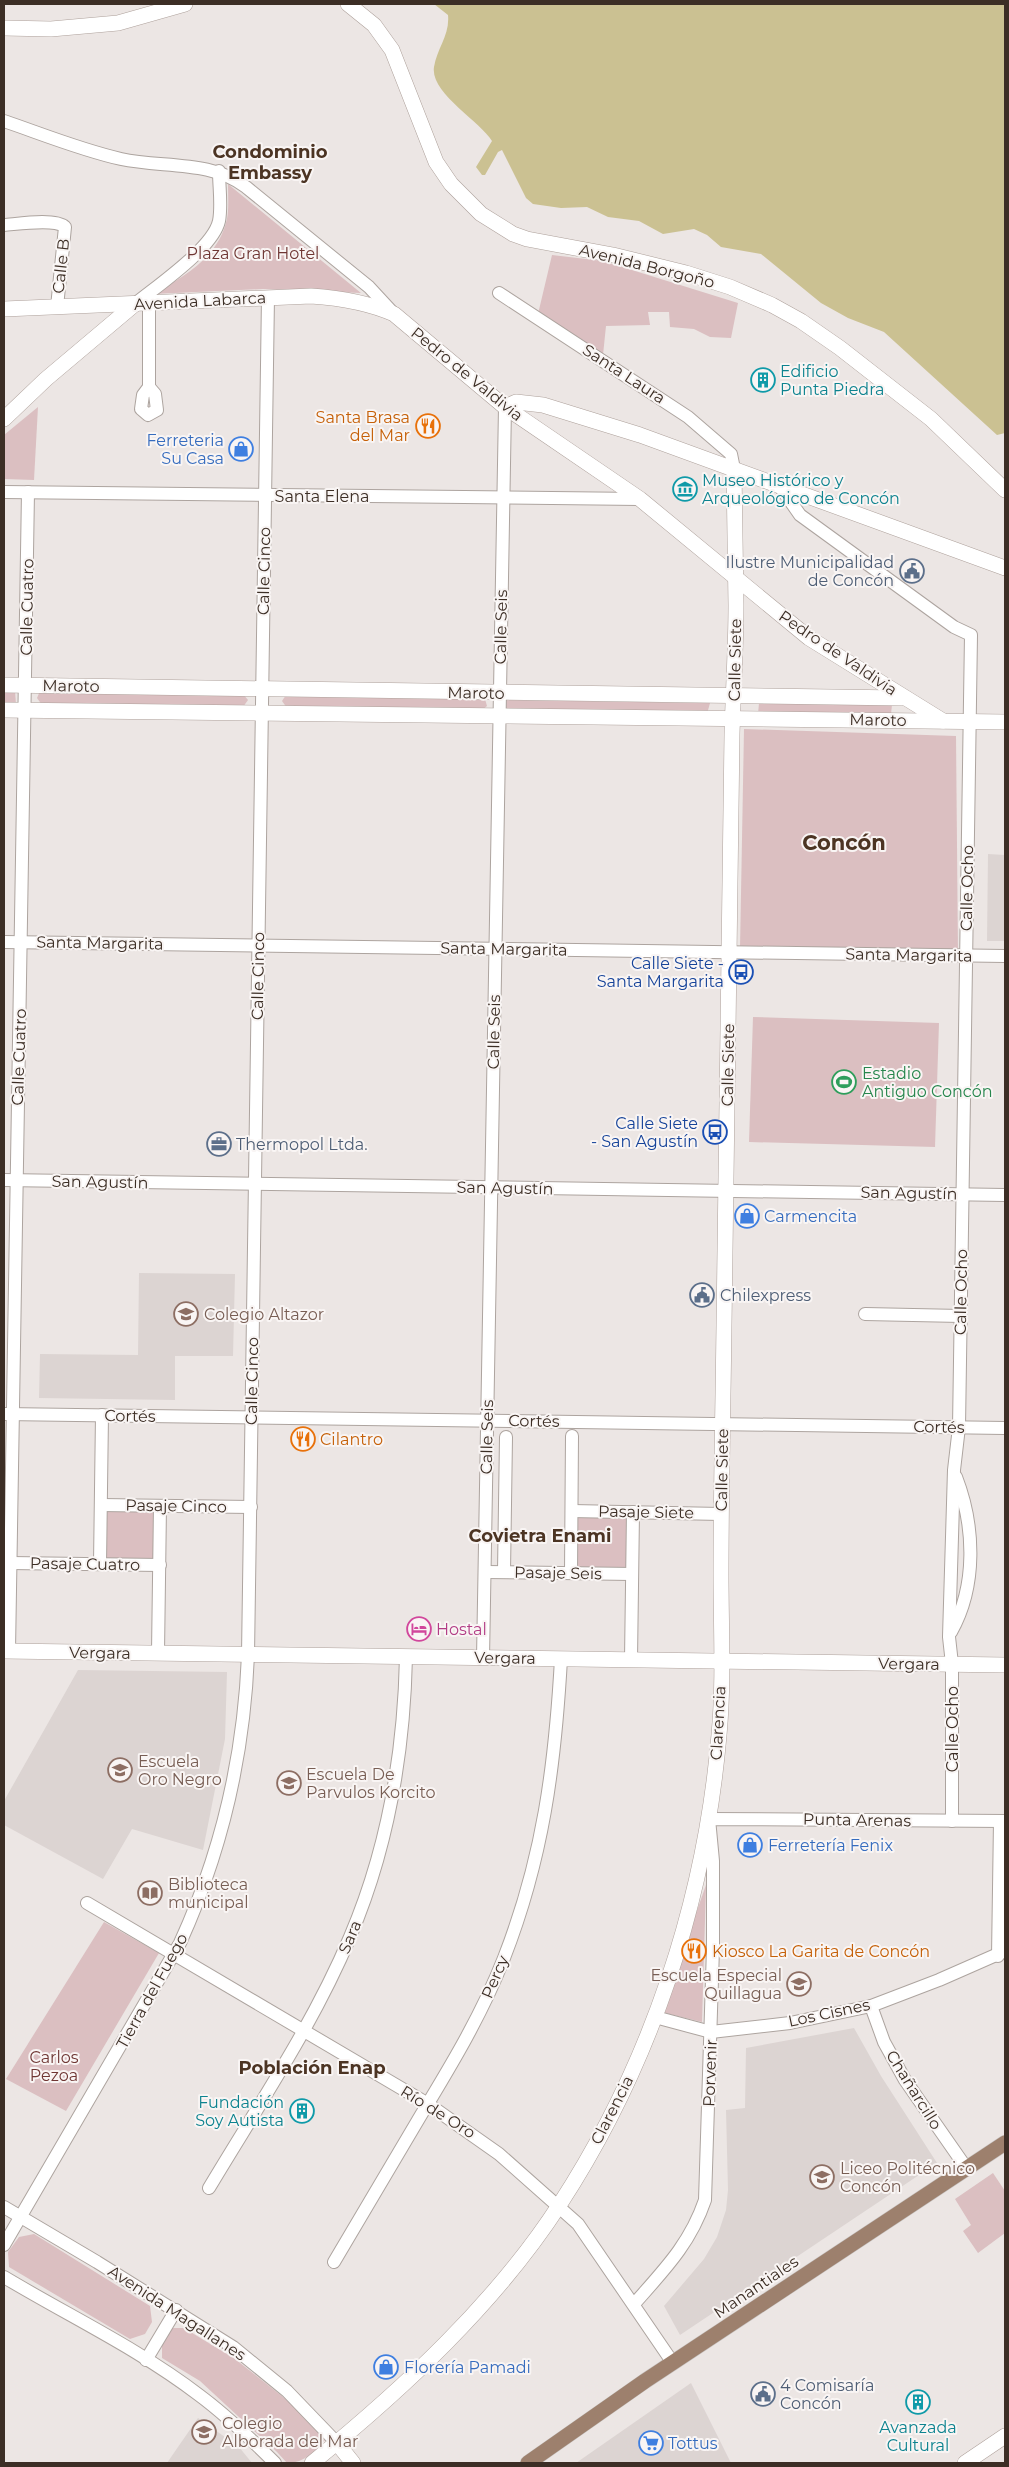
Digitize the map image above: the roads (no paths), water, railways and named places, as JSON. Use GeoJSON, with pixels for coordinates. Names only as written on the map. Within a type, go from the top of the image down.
{"type":"FeatureCollection","features":[{"type":"Feature","properties":{"kind":"main road","name":"Manantiales"},"geometry":{"type":"LineString","coordinates":[[528,2463],[674,2363],[1005,2144]]}},
{"type":"Feature","properties":{"kind":"street"},"geometry":{"type":"LineString","coordinates":[[4,28],[60,28],[118,23],[185,4]]}},
{"type":"Feature","properties":{"kind":"street","name":"Avenida Borgoño"},"geometry":{"type":"LineString","coordinates":[[348,4],[374,25],[392,50],[436,162],[451,184],[480,214],[513,234],[527,239],[613,255],[686,273],[730,287],[772,305],[801,321],[840,348],[931,419],[1005,490]]}},
{"type":"Feature","properties":{"kind":"street","name":"Pedro de Valdivia"},"geometry":{"type":"LineString","coordinates":[[4,121],[122,159],[219,171],[246,187],[369,288],[394,314],[505,407],[640,500],[809,638],[903,698]]}},
{"type":"Feature","properties":{"kind":"street"},"geometry":{"type":"LineString","coordinates":[[4,419],[46,379],[142,304],[197,254],[212,235],[219,222],[219,171]]}},
{"type":"Feature","properties":{"kind":"street","name":"Calle B"},"geometry":{"type":"LineString","coordinates":[[4,225],[58,223],[65,227],[57,307]]}},
{"type":"Feature","properties":{"kind":"street","name":"Santa Laura"},"geometry":{"type":"LineString","coordinates":[[499,293],[688,417],[731,454],[734,469]]}},
{"type":"Feature","properties":{"kind":"street","name":"Avenida Labarca"},"geometry":{"type":"LineString","coordinates":[[4,309],[311,296],[373,304],[394,314]]}},
{"type":"Feature","properties":{"kind":"street","name":"Calle Cinco"},"geometry":{"type":"LineString","coordinates":[[248,1654],[268,297]]}},
{"type":"Feature","properties":{"kind":"street"},"geometry":{"type":"LineString","coordinates":[[142,304],[149,387]]}},
{"type":"Feature","properties":{"kind":"street"},"geometry":{"type":"LineString","coordinates":[[505,407],[516,402],[543,405],[640,435],[1005,568]]}},
{"type":"Feature","properties":{"kind":"street","name":"Calle Seis"},"geometry":{"type":"LineString","coordinates":[[483,1658],[505,407]]}},
{"type":"Feature","properties":{"kind":"street","name":"Calle Siete"},"geometry":{"type":"LineString","coordinates":[[721,1661],[722,1424],[733,719],[735,695],[736,579],[734,469]]}},
{"type":"Feature","properties":{"kind":"street","name":"Calle Ocho"},"geometry":{"type":"LineString","coordinates":[[779,485],[800,515],[954,627],[971,635],[959,1428],[954,1470],[949,1637],[952,1664],[952,1821]]}},
{"type":"Feature","properties":{"kind":"street","name":"Santa Elena"},"geometry":{"type":"LineString","coordinates":[[4,492],[640,500]]}},
{"type":"Feature","properties":{"kind":"street","name":"Calle Cuatro"},"geometry":{"type":"LineString","coordinates":[[5,1655],[7,1578],[10,1563],[8,1414],[10,1181],[22,942],[28,492]]}},
{"type":"Feature","properties":{"kind":"street","name":"Maroto"},"geometry":{"type":"LineString","coordinates":[[4,685],[903,698],[943,721]]}},
{"type":"Feature","properties":{"kind":"street","name":"Maroto"},"geometry":{"type":"LineString","coordinates":[[4,710],[1005,722]]}},
{"type":"Feature","properties":{"kind":"street","name":"Santa Margarita"},"geometry":{"type":"LineString","coordinates":[[4,942],[1005,956]]}},
{"type":"Feature","properties":{"kind":"street","name":"San Agustín"},"geometry":{"type":"LineString","coordinates":[[10,1181],[1005,1194]]}},
{"type":"Feature","properties":{"kind":"street"},"geometry":{"type":"LineString","coordinates":[[865,1314],[961,1316]]}},
{"type":"Feature","properties":{"kind":"street","name":"Cortés"},"geometry":{"type":"LineString","coordinates":[[8,1414],[1005,1428]]}},
{"type":"Feature","properties":{"kind":"street"},"geometry":{"type":"LineString","coordinates":[[100,1564],[102,1415]]}},
{"type":"Feature","properties":{"kind":"street"},"geometry":{"type":"LineString","coordinates":[[571,1573],[572,1436]]}},
{"type":"Feature","properties":{"kind":"street","name":"Calle Seis"},"geometry":{"type":"LineString","coordinates":[[504,1572],[506,1437]]}},
{"type":"Feature","properties":{"kind":"street","name":"Calle Ocho"},"geometry":{"type":"LineString","coordinates":[[949,1637],[965,1598],[970,1560],[967,1514],[954,1470]]}},
{"type":"Feature","properties":{"kind":"street","name":"Pasaje Cinco"},"geometry":{"type":"LineString","coordinates":[[100,1505],[251,1507]]}},
{"type":"Feature","properties":{"kind":"street"},"geometry":{"type":"LineString","coordinates":[[158,1653],[160,1506]]}},
{"type":"Feature","properties":{"kind":"street","name":"Pasaje Siete"},"geometry":{"type":"LineString","coordinates":[[572,1511],[721,1514]]}},
{"type":"Feature","properties":{"kind":"street"},"geometry":{"type":"LineString","coordinates":[[631,1660],[633,1512]]}},
{"type":"Feature","properties":{"kind":"street","name":"Pasaje Cuatro"},"geometry":{"type":"LineString","coordinates":[[10,1563],[160,1565]]}},
{"type":"Feature","properties":{"kind":"street","name":"Pasaje Seis"},"geometry":{"type":"LineString","coordinates":[[485,1572],[632,1574]]}},
{"type":"Feature","properties":{"kind":"street","name":"Vergara"},"geometry":{"type":"LineString","coordinates":[[5,1655],[158,1653],[1005,1665]]}},
{"type":"Feature","properties":{"kind":"street","name":"Tierra del Fuego"},"geometry":{"type":"LineString","coordinates":[[4,2245],[174,1955],[204,1888],[228,1811],[244,1718],[248,1654]]}},
{"type":"Feature","properties":{"kind":"street","name":"Sara"},"geometry":{"type":"LineString","coordinates":[[210,2188],[320,2001],[351,1936],[375,1869],[398,1765],[403,1730],[406,1657]]}},
{"type":"Feature","properties":{"kind":"street","name":"Percy"},"geometry":{"type":"LineString","coordinates":[[334,2262],[454,2062],[487,1997],[503,1959],[530,1882],[552,1779],[561,1659]]}},
{"type":"Feature","properties":{"kind":"street","name":"Clarencia"},"geometry":{"type":"LineString","coordinates":[[312,2463],[390,2396],[450,2337],[507,2273],[559,2205],[611,2115],[655,2017],[683,1934],[709,1819],[720,1732],[721,1661]]}},
{"type":"Feature","properties":{"kind":"street","name":"Punta Arenas"},"geometry":{"type":"LineString","coordinates":[[709,1819],[1003,1821]]}},
{"type":"Feature","properties":{"kind":"street","name":"Porvenir"},"geometry":{"type":"LineString","coordinates":[[634,2304],[683,2247],[692,2232],[705,2200],[711,2032],[713,1861],[709,1819]]}},
{"type":"Feature","properties":{"kind":"street","name":"Los Cisnes"},"geometry":{"type":"LineString","coordinates":[[655,2017],[711,2032],[790,2022],[871,2006],[1001,1954],[1003,1821]]}},
{"type":"Feature","properties":{"kind":"street","name":"Río de Oro"},"geometry":{"type":"LineString","coordinates":[[87,1903],[302,2032],[428,2104],[500,2154],[578,2224],[674,2363]]}},
{"type":"Feature","properties":{"kind":"street","name":"Chañarcillo"},"geometry":{"type":"LineString","coordinates":[[871,2006],[884,2042],[905,2080],[967,2169]]}},
{"type":"Feature","properties":{"kind":"street","name":"Avenida Magallanes"},"geometry":{"type":"LineString","coordinates":[[4,2207],[176,2310],[233,2347],[287,2391],[337,2443],[353,2463]]}},
{"type":"Feature","properties":{"kind":"street"},"geometry":{"type":"LineString","coordinates":[[4,2278],[146,2360],[197,2393],[275,2463]]}},
{"type":"Feature","properties":{"kind":"street"},"geometry":{"type":"LineString","coordinates":[[146,2360],[176,2310]]}},
{"type":"Feature","properties":{"kind":"street"},"geometry":{"type":"LineString","coordinates":[[965,2463],[1005,2436]]}},
{"type":"Feature","properties":{"kind":"place","name":"Edificio Punta Piedra"},"geometry":{"type":"Point","coordinates":[763,380]}},
{"type":"Feature","properties":{"kind":"place","name":"Santa Brasa del Mar"},"geometry":{"type":"Point","coordinates":[428,426]}},
{"type":"Feature","properties":{"kind":"place","name":"Ferreteria Su Casa"},"geometry":{"type":"Point","coordinates":[241,449]}},
{"type":"Feature","properties":{"kind":"place","name":"Museo Histórico y Arqueológico de Concón"},"geometry":{"type":"Point","coordinates":[685,489]}},
{"type":"Feature","properties":{"kind":"place","name":"Ilustre Municipalidad de Concón"},"geometry":{"type":"Point","coordinates":[912,571]}},
{"type":"Feature","properties":{"kind":"place","name":"Calle Siete - Santa Margarita"},"geometry":{"type":"Point","coordinates":[741,972]}},
{"type":"Feature","properties":{"kind":"place","name":"Estadio Antiguo Concón"},"geometry":{"type":"Point","coordinates":[844,1082]}},
{"type":"Feature","properties":{"kind":"place","name":"Calle Siete - San Agustín"},"geometry":{"type":"Point","coordinates":[715,1132]}},
{"type":"Feature","properties":{"kind":"place","name":"Thermopol Ltda."},"geometry":{"type":"Point","coordinates":[219,1144]}},
{"type":"Feature","properties":{"kind":"place","name":"Carmencita"},"geometry":{"type":"Point","coordinates":[747,1216]}},
{"type":"Feature","properties":{"kind":"place","name":"Chilexpress"},"geometry":{"type":"Point","coordinates":[702,1295]}},
{"type":"Feature","properties":{"kind":"place","name":"Colegio Altazor"},"geometry":{"type":"Point","coordinates":[186,1314]}},
{"type":"Feature","properties":{"kind":"place","name":"Cilantro"},"geometry":{"type":"Point","coordinates":[303,1439]}},
{"type":"Feature","properties":{"kind":"place","name":"Hostal"},"geometry":{"type":"Point","coordinates":[419,1629]}},
{"type":"Feature","properties":{"kind":"place","name":"Escuela Oro Negro"},"geometry":{"type":"Point","coordinates":[120,1770]}},
{"type":"Feature","properties":{"kind":"place","name":"Escuela De Parvulos Korcito"},"geometry":{"type":"Point","coordinates":[289,1783]}},
{"type":"Feature","properties":{"kind":"place","name":"Ferretería Fenix"},"geometry":{"type":"Point","coordinates":[750,1845]}},
{"type":"Feature","properties":{"kind":"place","name":"Biblioteca municipal"},"geometry":{"type":"Point","coordinates":[150,1893]}},
{"type":"Feature","properties":{"kind":"place","name":"Kiosco La Garita de Concón"},"geometry":{"type":"Point","coordinates":[694,1951]}},
{"type":"Feature","properties":{"kind":"place","name":"Escuela Especial Quillagua"},"geometry":{"type":"Point","coordinates":[799,1984]}},
{"type":"Feature","properties":{"kind":"place","name":"Fundación Soy Autista"},"geometry":{"type":"Point","coordinates":[302,2111]}},
{"type":"Feature","properties":{"kind":"place","name":"Liceo Politécnico Concón"},"geometry":{"type":"Point","coordinates":[822,2177]}},
{"type":"Feature","properties":{"kind":"place","name":"Florería Pamadi"},"geometry":{"type":"Point","coordinates":[386,2367]}},
{"type":"Feature","properties":{"kind":"place","name":"4 Comisaría Concón"},"geometry":{"type":"Point","coordinates":[763,2394]}},
{"type":"Feature","properties":{"kind":"place","name":"Avanzada Cultural"},"geometry":{"type":"Point","coordinates":[918,2402]}},
{"type":"Feature","properties":{"kind":"place","name":"Colegio Alborada del Mar"},"geometry":{"type":"Point","coordinates":[204,2432]}},
{"type":"Feature","properties":{"kind":"place","name":"Tottus"},"geometry":{"type":"Point","coordinates":[651,2443]}},
{"type":"Feature","properties":{"kind":"district","name":"Condominio Embassy"},"geometry":{"type":"Point","coordinates":[270,162]}},
{"type":"Feature","properties":{"kind":"district","name":"Concón"},"geometry":{"type":"Point","coordinates":[844,842]}},
{"type":"Feature","properties":{"kind":"district","name":"Covietra Enami"},"geometry":{"type":"Point","coordinates":[540,1536]}},
{"type":"Feature","properties":{"kind":"district","name":"Población Enap"},"geometry":{"type":"Point","coordinates":[312,2068]}},
{"type":"Feature","properties":{"kind":"park label","name":"Plaza Gran Hotel"},"geometry":{"type":"Point","coordinates":[253,253]}},
{"type":"Feature","properties":{"kind":"park label","name":"Carlos Pezoa"},"geometry":{"type":"Point","coordinates":[54,2066]}}]}
